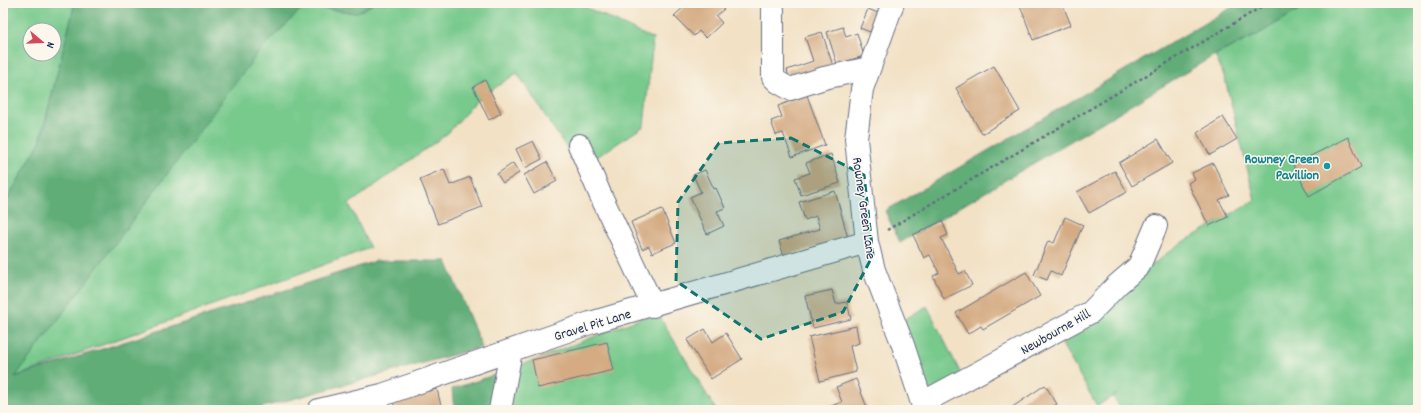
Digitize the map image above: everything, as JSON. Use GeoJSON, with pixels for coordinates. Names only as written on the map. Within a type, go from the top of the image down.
{"type":"FeatureCollection","features":[{"type":"Feature","properties":{"kind":"street","name":"Rowney Green Lane"},"geometry":{"type":"LineString","coordinates":[[893,3],[862,89],[856,139],[867,242],[874,270],[903,345],[924,406]]}},
{"type":"Feature","properties":{"kind":"street"},"geometry":{"type":"LineString","coordinates":[[773,10],[772,77],[784,87],[790,89],[824,78],[869,68]]}},
{"type":"Feature","properties":{"kind":"street"},"geometry":{"type":"LineString","coordinates":[[579,145],[600,194],[653,306]]}},
{"type":"Feature","properties":{"kind":"street","name":"Newbourne Hill"},"geometry":{"type":"LineString","coordinates":[[924,406],[1091,312],[1117,285],[1139,266],[1156,226]]}},
{"type":"Feature","properties":{"kind":"street","name":"Gravel Pit Lane"},"geometry":{"type":"LineString","coordinates":[[319,410],[382,395],[590,323],[653,306],[752,275],[867,242]]}},
{"type":"Feature","properties":{"kind":"street"},"geometry":{"type":"LineString","coordinates":[[500,410],[511,351]]}},
{"type":"Feature","properties":{"kind":"path"},"geometry":{"type":"LineString","coordinates":[[867,242],[1268,3]]}},
{"type":"Feature","properties":{"kind":"highlighted area"},"geometry":{"type":"Polygon","coordinates":[[[791,138],[864,175],[873,255],[843,312],[761,339],[676,281],[678,202],[719,143],[791,138]]]}},
{"type":"Feature","properties":{"kind":"green space"},"geometry":{"type":"Polygon","coordinates":[[[3,3],[75,3],[62,55],[62,22],[22,22],[22,62],[60,62],[40,142],[3,207],[3,3]]]}},
{"type":"Feature","properties":{"kind":"green space"},"geometry":{"type":"Polygon","coordinates":[[[75,3],[375,3],[356,13],[304,6],[258,53],[15,377],[376,261],[446,261],[482,347],[252,410],[3,410],[3,207],[40,142],[60,62],[62,62],[62,55],[75,3]]]}},
{"type":"Feature","properties":{"kind":"green space"},"geometry":{"type":"Polygon","coordinates":[[[375,3],[577,3],[653,39],[644,126],[580,168],[517,73],[477,100],[448,133],[349,204],[370,248],[14,377],[257,53],[304,6],[356,13],[375,3]]]}},
{"type":"Feature","properties":{"kind":"green space"},"geometry":{"type":"Polygon","coordinates":[[[1239,3],[1310,3],[1257,35],[1215,55],[900,243],[885,211],[1239,3]]]}},
{"type":"Feature","properties":{"kind":"green space"},"geometry":{"type":"Polygon","coordinates":[[[1310,3],[1418,3],[1418,410],[1122,410],[1113,397],[1117,394],[1097,406],[1059,339],[1175,247],[1255,200],[1225,79],[1215,55],[1257,35],[1310,3]]]}},
{"type":"Feature","properties":{"kind":"green space"},"geometry":{"type":"Polygon","coordinates":[[[927,306],[961,374],[925,395],[900,322],[927,306]]]}},
{"type":"Feature","properties":{"kind":"green space"},"geometry":{"type":"Polygon","coordinates":[[[657,312],[716,410],[500,410],[503,372],[657,312]]]}},
{"type":"Feature","properties":{"kind":"green space"},"geometry":{"type":"Polygon","coordinates":[[[503,372],[500,410],[454,410],[452,389],[503,372]]]}},
{"type":"Feature","properties":{"kind":"building"},"geometry":{"type":"Polygon","coordinates":[[[688,3],[719,3],[724,9],[716,16],[722,23],[706,38],[699,31],[694,36],[674,16],[688,3]]]}},
{"type":"Feature","properties":{"kind":"building"},"geometry":{"type":"Polygon","coordinates":[[[1019,3],[1062,3],[1071,25],[1033,40],[1019,3]]]}},
{"type":"Feature","properties":{"kind":"building"},"geometry":{"type":"Polygon","coordinates":[[[868,9],[878,13],[870,32],[860,28],[868,9]]]}},
{"type":"Feature","properties":{"kind":"building"},"geometry":{"type":"Polygon","coordinates":[[[843,27],[846,37],[857,33],[864,56],[837,64],[827,32],[843,27]]]}},
{"type":"Feature","properties":{"kind":"building"},"geometry":{"type":"Polygon","coordinates":[[[822,32],[834,69],[791,83],[787,70],[813,61],[805,37],[822,32]]]}},
{"type":"Feature","properties":{"kind":"building"},"geometry":{"type":"Polygon","coordinates":[[[994,66],[1020,111],[982,134],[956,88],[994,66]]]}},
{"type":"Feature","properties":{"kind":"building"},"geometry":{"type":"Polygon","coordinates":[[[485,80],[501,113],[489,120],[473,87],[485,80]]]}},
{"type":"Feature","properties":{"kind":"building"},"geometry":{"type":"Polygon","coordinates":[[[807,95],[825,145],[792,157],[783,133],[776,135],[771,121],[782,117],[778,106],[807,95]]]}},
{"type":"Feature","properties":{"kind":"building"},"geometry":{"type":"Polygon","coordinates":[[[1223,117],[1237,139],[1210,155],[1197,133],[1223,117]]]}},
{"type":"Feature","properties":{"kind":"building","name":"Rowney Green Pavillion"},"geometry":{"type":"Polygon","coordinates":[[[1348,137],[1361,167],[1309,196],[1293,165],[1348,137]]]}},
{"type":"Feature","properties":{"kind":"building"},"geometry":{"type":"Polygon","coordinates":[[[1158,139],[1172,163],[1132,186],[1119,163],[1158,139]]]}},
{"type":"Feature","properties":{"kind":"building"},"geometry":{"type":"Polygon","coordinates":[[[533,141],[542,159],[525,168],[516,149],[533,141]]]}},
{"type":"Feature","properties":{"kind":"building"},"geometry":{"type":"Polygon","coordinates":[[[831,154],[840,183],[801,195],[795,178],[810,173],[806,163],[831,154]]]}},
{"type":"Feature","properties":{"kind":"building"},"geometry":{"type":"Polygon","coordinates":[[[547,162],[557,181],[534,194],[524,175],[547,162]]]}},
{"type":"Feature","properties":{"kind":"building"},"geometry":{"type":"Polygon","coordinates":[[[513,163],[519,173],[503,183],[497,174],[513,163]]]}},
{"type":"Feature","properties":{"kind":"building"},"geometry":{"type":"Polygon","coordinates":[[[1213,163],[1229,195],[1219,200],[1228,217],[1209,226],[1188,183],[1195,179],[1192,173],[1213,163]]]}},
{"type":"Feature","properties":{"kind":"building"},"geometry":{"type":"Polygon","coordinates":[[[444,169],[450,185],[470,177],[482,207],[438,224],[420,179],[444,169]]]}},
{"type":"Feature","properties":{"kind":"building"},"geometry":{"type":"Polygon","coordinates":[[[705,170],[714,189],[716,188],[725,208],[717,211],[724,226],[707,234],[690,197],[701,192],[693,175],[705,170]]]}},
{"type":"Feature","properties":{"kind":"building"},"geometry":{"type":"Polygon","coordinates":[[[1115,171],[1127,192],[1089,213],[1077,192],[1115,171]]]}},
{"type":"Feature","properties":{"kind":"building"},"geometry":{"type":"Polygon","coordinates":[[[835,191],[848,238],[784,256],[779,241],[820,229],[816,216],[805,220],[799,202],[835,191]]]}},
{"type":"Feature","properties":{"kind":"building"},"geometry":{"type":"Polygon","coordinates":[[[662,209],[676,243],[652,253],[649,246],[642,249],[631,222],[662,209]]]}},
{"type":"Feature","properties":{"kind":"building"},"geometry":{"type":"Polygon","coordinates":[[[1065,217],[1083,225],[1061,276],[1051,271],[1047,280],[1034,275],[1048,241],[1054,243],[1065,217]]]}},
{"type":"Feature","properties":{"kind":"building"},"geometry":{"type":"Polygon","coordinates":[[[942,221],[948,235],[941,238],[959,274],[965,271],[972,285],[944,299],[933,276],[939,273],[930,255],[924,258],[913,235],[942,221]]]}},
{"type":"Feature","properties":{"kind":"building"},"geometry":{"type":"Polygon","coordinates":[[[1026,272],[1040,296],[983,329],[981,326],[968,334],[956,313],[1026,272]]]}},
{"type":"Feature","properties":{"kind":"building"},"geometry":{"type":"Polygon","coordinates":[[[832,290],[836,304],[847,302],[851,319],[813,328],[805,296],[832,290]]]}},
{"type":"Feature","properties":{"kind":"building"},"geometry":{"type":"Polygon","coordinates":[[[856,326],[859,343],[850,346],[856,372],[820,381],[809,337],[856,326]]]}},
{"type":"Feature","properties":{"kind":"building"},"geometry":{"type":"Polygon","coordinates":[[[705,329],[713,342],[726,333],[742,359],[711,379],[687,340],[705,329]]]}},
{"type":"Feature","properties":{"kind":"building"},"geometry":{"type":"Polygon","coordinates":[[[607,342],[614,370],[538,388],[532,360],[607,342]]]}},
{"type":"Feature","properties":{"kind":"building"},"geometry":{"type":"Polygon","coordinates":[[[856,379],[868,410],[827,410],[826,408],[842,402],[836,387],[856,379]]]}},
{"type":"Feature","properties":{"kind":"building"},"geometry":{"type":"Polygon","coordinates":[[[1045,385],[1057,404],[1048,410],[1008,410],[1045,385]]]}},
{"type":"Feature","properties":{"kind":"building"},"geometry":{"type":"Polygon","coordinates":[[[437,389],[442,410],[395,410],[393,400],[437,389]]]}},
{"type":"Feature","properties":{"kind":"place","name":"Rowney Green Pavillion"},"geometry":{"type":"Point","coordinates":[1327,166]}}]}
